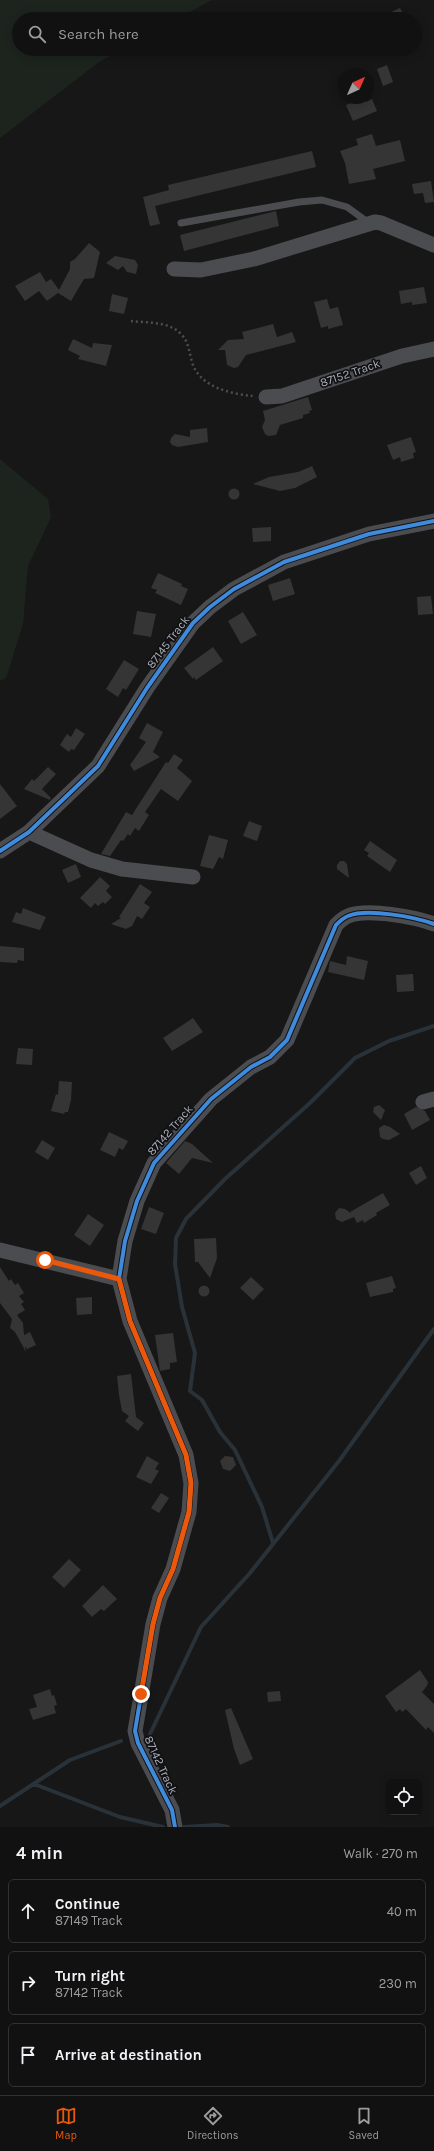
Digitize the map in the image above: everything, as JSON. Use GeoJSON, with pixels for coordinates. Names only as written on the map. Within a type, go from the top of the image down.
{"type":"FeatureCollection","features":[{"type":"Feature","properties":{"kind":"street"},"geometry":{"type":"LineString","coordinates":[[174,269],[201,270],[254,258],[369,223],[381,223],[434,245]]}},
{"type":"Feature","properties":{"kind":"street","name":"87152 Track"},"geometry":{"type":"LineString","coordinates":[[266,397],[282,396],[386,360],[434,349]]}},
{"type":"Feature","properties":{"kind":"street","name":"87145 Track"},"geometry":{"type":"LineString","coordinates":[[0,851],[28,832],[98,766],[146,688],[193,623],[210,607],[234,589],[284,562],[369,534],[434,521]]}},
{"type":"Feature","properties":{"kind":"street"},"geometry":{"type":"LineString","coordinates":[[28,832],[91,860],[122,869],[193,877]]}},
{"type":"Feature","properties":{"kind":"street","name":"87142 Track"},"geometry":{"type":"LineString","coordinates":[[175,1827],[172,1810],[138,1744],[135,1730],[153,1624],[160,1598],[173,1569],[189,1512],[191,1498],[190,1469],[186,1455],[130,1321],[119,1279],[125,1241],[144,1182],[154,1163],[211,1099],[251,1067],[270,1057],[287,1040],[336,925],[348,916],[356,914],[393,914],[434,924]]}},
{"type":"Feature","properties":{"kind":"street"},"geometry":{"type":"LineString","coordinates":[[0,1250],[119,1279]]}},
{"type":"Feature","properties":{"kind":"lane"},"geometry":{"type":"LineString","coordinates":[[182,223],[298,202],[322,200],[347,207],[369,223]]}},
{"type":"Feature","properties":{"kind":"path"},"geometry":{"type":"LineString","coordinates":[[131,321],[158,323],[181,334],[190,350],[194,369],[210,384],[234,393],[266,397]]}},
{"type":"Feature","properties":{"kind":"shaded area"},"geometry":{"type":"Polygon","coordinates":[[[0,0],[212,0],[190,12],[12,12],[12,56],[110,56],[99,62],[0,138],[0,0]]]}},
{"type":"Feature","properties":{"kind":"shaded area"},"geometry":{"type":"Polygon","coordinates":[[[0,459],[48,499],[51,517],[28,566],[23,624],[6,678],[0,681],[0,459]]]}},
{"type":"Feature","properties":{"kind":"building"},"geometry":{"type":"Polygon","coordinates":[[[400,8],[402,12],[391,12],[400,8]]]}},
{"type":"Feature","properties":{"kind":"building"},"geometry":{"type":"Polygon","coordinates":[[[387,65],[393,82],[383,86],[377,69],[387,65]]]}},
{"type":"Feature","properties":{"kind":"building"},"geometry":{"type":"Polygon","coordinates":[[[374,104],[377,111],[353,121],[346,105],[374,104]]]}},
{"type":"Feature","properties":{"kind":"building"},"geometry":{"type":"Polygon","coordinates":[[[372,134],[376,146],[400,140],[405,161],[373,169],[376,179],[349,184],[345,163],[340,151],[358,145],[356,139],[372,134]]]}},
{"type":"Feature","properties":{"kind":"building"},"geometry":{"type":"Polygon","coordinates":[[[312,151],[316,167],[155,206],[160,224],[150,226],[143,197],[169,190],[168,185],[312,151]]]}},
{"type":"Feature","properties":{"kind":"building"},"geometry":{"type":"Polygon","coordinates":[[[431,181],[434,202],[425,203],[423,193],[414,194],[412,184],[431,181]]]}},
{"type":"Feature","properties":{"kind":"building"},"geometry":{"type":"Polygon","coordinates":[[[276,211],[279,226],[184,251],[180,235],[276,211]]]}},
{"type":"Feature","properties":{"kind":"building"},"geometry":{"type":"Polygon","coordinates":[[[89,243],[100,252],[94,278],[84,279],[71,301],[58,293],[47,301],[39,291],[25,301],[15,286],[40,272],[46,282],[51,279],[59,290],[70,269],[70,262],[75,259],[89,243]]]}},
{"type":"Feature","properties":{"kind":"building"},"geometry":{"type":"Polygon","coordinates":[[[115,256],[135,260],[138,265],[136,274],[127,272],[123,266],[118,270],[106,263],[115,256]]]}},
{"type":"Feature","properties":{"kind":"building"},"geometry":{"type":"Polygon","coordinates":[[[424,287],[427,303],[412,305],[412,302],[401,304],[399,291],[424,287]]]}},
{"type":"Feature","properties":{"kind":"building"},"geometry":{"type":"Polygon","coordinates":[[[112,294],[128,298],[124,314],[109,311],[112,294]]]}},
{"type":"Feature","properties":{"kind":"building"},"geometry":{"type":"Polygon","coordinates":[[[327,299],[330,309],[338,307],[343,325],[328,329],[328,326],[321,328],[314,302],[327,299]]]}},
{"type":"Feature","properties":{"kind":"building"},"geometry":{"type":"Polygon","coordinates":[[[273,324],[277,337],[292,332],[296,342],[246,355],[238,367],[234,368],[227,365],[225,350],[218,350],[228,340],[244,339],[242,332],[273,324]]]}},
{"type":"Feature","properties":{"kind":"building"},"geometry":{"type":"Polygon","coordinates":[[[73,339],[92,348],[93,343],[112,345],[106,366],[78,359],[80,356],[68,350],[73,339]]]}},
{"type":"Feature","properties":{"kind":"building"},"geometry":{"type":"Polygon","coordinates":[[[308,397],[312,410],[309,411],[310,413],[303,415],[303,418],[280,425],[276,435],[268,436],[265,434],[262,427],[265,420],[263,411],[308,397]]]}},
{"type":"Feature","properties":{"kind":"building"},"geometry":{"type":"Polygon","coordinates":[[[207,428],[208,442],[178,447],[172,445],[170,442],[171,438],[175,434],[190,437],[190,430],[207,428]]]}},
{"type":"Feature","properties":{"kind":"building"},"geometry":{"type":"Polygon","coordinates":[[[411,437],[416,452],[413,453],[414,458],[401,462],[400,457],[393,460],[387,445],[411,437]]]}},
{"type":"Feature","properties":{"kind":"building"},"geometry":{"type":"Polygon","coordinates":[[[312,466],[317,477],[295,488],[280,491],[253,484],[269,477],[298,472],[312,466]]]}},
{"type":"Feature","properties":{"kind":"building"},"geometry":{"type":"Polygon","coordinates":[[[232,489],[236,489],[238,490],[238,498],[232,499],[229,496],[229,492],[232,489]]]}},
{"type":"Feature","properties":{"kind":"building"},"geometry":{"type":"Polygon","coordinates":[[[271,527],[271,541],[253,542],[252,528],[271,527]]]}},
{"type":"Feature","properties":{"kind":"building"},"geometry":{"type":"Polygon","coordinates":[[[158,573],[182,584],[181,586],[188,589],[181,605],[155,593],[157,590],[151,588],[158,573]]]}},
{"type":"Feature","properties":{"kind":"building"},"geometry":{"type":"Polygon","coordinates":[[[290,578],[295,594],[273,601],[268,585],[290,578]]]}},
{"type":"Feature","properties":{"kind":"building"},"geometry":{"type":"Polygon","coordinates":[[[431,596],[433,614],[418,615],[417,597],[431,596]]]}},
{"type":"Feature","properties":{"kind":"building"},"geometry":{"type":"Polygon","coordinates":[[[137,611],[156,614],[151,637],[133,634],[137,611]]]}},
{"type":"Feature","properties":{"kind":"building"},"geometry":{"type":"Polygon","coordinates":[[[243,612],[257,635],[241,644],[228,621],[243,612]]]}},
{"type":"Feature","properties":{"kind":"building"},"geometry":{"type":"Polygon","coordinates":[[[213,647],[223,661],[196,680],[194,677],[193,679],[184,668],[213,647]]]}},
{"type":"Feature","properties":{"kind":"building"},"geometry":{"type":"Polygon","coordinates":[[[124,660],[139,669],[126,690],[123,688],[118,697],[106,689],[124,660]]]}},
{"type":"Feature","properties":{"kind":"building"},"geometry":{"type":"Polygon","coordinates":[[[147,723],[163,732],[153,752],[160,757],[134,771],[130,765],[146,742],[139,738],[147,723]]]}},
{"type":"Feature","properties":{"kind":"building"},"geometry":{"type":"Polygon","coordinates":[[[76,728],[85,734],[74,750],[71,749],[69,752],[60,745],[67,734],[71,737],[76,728]]]}},
{"type":"Feature","properties":{"kind":"building"},"geometry":{"type":"Polygon","coordinates":[[[174,754],[183,760],[177,768],[192,781],[178,801],[161,789],[145,812],[149,815],[139,831],[135,828],[130,836],[128,834],[123,841],[121,840],[110,856],[101,854],[126,812],[132,815],[166,762],[168,763],[174,754]]]}},
{"type":"Feature","properties":{"kind":"building"},"geometry":{"type":"Polygon","coordinates":[[[48,767],[56,774],[42,789],[51,798],[50,800],[24,789],[32,779],[34,781],[48,767]]]}},
{"type":"Feature","properties":{"kind":"building"},"geometry":{"type":"Polygon","coordinates":[[[0,784],[17,806],[0,819],[0,784]]]}},
{"type":"Feature","properties":{"kind":"building"},"geometry":{"type":"Polygon","coordinates":[[[249,821],[262,826],[257,841],[243,836],[249,821]]]}},
{"type":"Feature","properties":{"kind":"building"},"geometry":{"type":"Polygon","coordinates":[[[209,835],[228,840],[223,859],[219,857],[213,869],[200,866],[209,835]]]}},
{"type":"Feature","properties":{"kind":"building"},"geometry":{"type":"Polygon","coordinates":[[[370,841],[397,860],[390,872],[367,856],[369,853],[364,850],[370,841]]]}},
{"type":"Feature","properties":{"kind":"building"},"geometry":{"type":"Polygon","coordinates":[[[340,861],[344,861],[347,864],[349,878],[337,869],[337,865],[340,861]]]}},
{"type":"Feature","properties":{"kind":"building"},"geometry":{"type":"Polygon","coordinates":[[[76,864],[81,877],[68,883],[62,870],[76,864]]]}},
{"type":"Feature","properties":{"kind":"building"},"geometry":{"type":"Polygon","coordinates":[[[100,877],[110,886],[106,891],[112,897],[105,904],[103,902],[98,906],[95,903],[91,908],[80,898],[100,877]]]}},
{"type":"Feature","properties":{"kind":"building"},"geometry":{"type":"Polygon","coordinates":[[[140,884],[152,892],[144,903],[150,907],[142,919],[137,916],[132,926],[126,929],[111,924],[121,918],[119,917],[140,884]]]}},
{"type":"Feature","properties":{"kind":"building"},"geometry":{"type":"Polygon","coordinates":[[[23,908],[46,917],[40,930],[12,922],[16,912],[21,914],[23,908]]]}},
{"type":"Feature","properties":{"kind":"building"},"geometry":{"type":"Polygon","coordinates":[[[0,946],[24,948],[24,961],[18,960],[17,963],[0,962],[0,946]]]}},
{"type":"Feature","properties":{"kind":"building"},"geometry":{"type":"Polygon","coordinates":[[[347,956],[368,961],[364,980],[328,972],[330,961],[346,965],[347,956]]]}},
{"type":"Feature","properties":{"kind":"building"},"geometry":{"type":"Polygon","coordinates":[[[413,974],[414,991],[397,992],[396,975],[413,974]]]}},
{"type":"Feature","properties":{"kind":"building"},"geometry":{"type":"Polygon","coordinates":[[[193,1018],[203,1032],[172,1051],[163,1038],[193,1018]]]}},
{"type":"Feature","properties":{"kind":"building"},"geometry":{"type":"Polygon","coordinates":[[[18,1048],[33,1049],[32,1065],[16,1064],[18,1048]]]}},
{"type":"Feature","properties":{"kind":"building"},"geometry":{"type":"Polygon","coordinates":[[[59,1081],[72,1082],[71,1100],[68,1112],[65,1112],[64,1114],[51,1111],[56,1094],[58,1095],[59,1081]]]}},
{"type":"Feature","properties":{"kind":"building"},"geometry":{"type":"Polygon","coordinates":[[[379,1105],[385,1110],[381,1120],[373,1112],[374,1107],[379,1105]]]}},
{"type":"Feature","properties":{"kind":"building"},"geometry":{"type":"Polygon","coordinates":[[[416,1107],[425,1111],[430,1120],[412,1130],[404,1114],[416,1107]]]}},
{"type":"Feature","properties":{"kind":"building"},"geometry":{"type":"Polygon","coordinates":[[[384,1125],[400,1134],[389,1140],[383,1139],[380,1137],[379,1128],[384,1125]]]}},
{"type":"Feature","properties":{"kind":"building"},"geometry":{"type":"Polygon","coordinates":[[[109,1132],[128,1141],[123,1150],[119,1148],[115,1157],[100,1150],[109,1132]]]}},
{"type":"Feature","properties":{"kind":"building"},"geometry":{"type":"Polygon","coordinates":[[[42,1140],[55,1148],[48,1160],[35,1152],[42,1140]]]}},
{"type":"Feature","properties":{"kind":"building"},"geometry":{"type":"Polygon","coordinates":[[[185,1141],[192,1144],[213,1163],[192,1158],[179,1174],[166,1163],[185,1141]]]}},
{"type":"Feature","properties":{"kind":"building"},"geometry":{"type":"Polygon","coordinates":[[[421,1166],[427,1178],[416,1185],[409,1173],[421,1166]]]}},
{"type":"Feature","properties":{"kind":"building"},"geometry":{"type":"Polygon","coordinates":[[[383,1193],[390,1205],[376,1213],[377,1215],[364,1223],[363,1220],[357,1223],[354,1217],[342,1222],[336,1219],[335,1213],[339,1208],[345,1209],[352,1214],[350,1212],[383,1193]]]}},
{"type":"Feature","properties":{"kind":"building"},"geometry":{"type":"Polygon","coordinates":[[[149,1207],[164,1213],[156,1234],[141,1229],[149,1207]]]}},
{"type":"Feature","properties":{"kind":"building"},"geometry":{"type":"Polygon","coordinates":[[[88,1214],[104,1225],[90,1246],[74,1235],[88,1214]]]}},
{"type":"Feature","properties":{"kind":"building"},"geometry":{"type":"Polygon","coordinates":[[[216,1238],[217,1258],[210,1278],[198,1262],[195,1262],[194,1239],[216,1238]]]}},
{"type":"Feature","properties":{"kind":"building"},"geometry":{"type":"Polygon","coordinates":[[[0,1267],[9,1281],[11,1279],[15,1285],[18,1283],[24,1293],[19,1296],[24,1302],[21,1304],[25,1310],[17,1315],[23,1323],[24,1335],[30,1332],[36,1345],[27,1349],[25,1346],[26,1352],[15,1332],[10,1328],[12,1319],[0,1303],[0,1267]]]}},
{"type":"Feature","properties":{"kind":"building"},"geometry":{"type":"Polygon","coordinates":[[[392,1276],[396,1288],[393,1289],[393,1292],[370,1297],[366,1283],[392,1276]]]}},
{"type":"Feature","properties":{"kind":"building"},"geometry":{"type":"Polygon","coordinates":[[[251,1277],[264,1289],[253,1300],[240,1288],[251,1277]]]}},
{"type":"Feature","properties":{"kind":"building"},"geometry":{"type":"Polygon","coordinates":[[[202,1286],[206,1286],[208,1287],[208,1295],[202,1296],[199,1293],[199,1289],[202,1286]]]}},
{"type":"Feature","properties":{"kind":"building"},"geometry":{"type":"Polygon","coordinates":[[[92,1297],[92,1314],[77,1315],[76,1298],[92,1297]]]}},
{"type":"Feature","properties":{"kind":"building"},"geometry":{"type":"Polygon","coordinates":[[[173,1333],[177,1362],[170,1363],[170,1369],[160,1371],[155,1335],[173,1333]]]}},
{"type":"Feature","properties":{"kind":"building"},"geometry":{"type":"Polygon","coordinates":[[[131,1374],[136,1417],[144,1423],[138,1431],[125,1421],[129,1416],[122,1411],[119,1395],[117,1376],[131,1374]]]}},
{"type":"Feature","properties":{"kind":"building"},"geometry":{"type":"Polygon","coordinates":[[[147,1456],[159,1463],[155,1469],[159,1471],[151,1484],[136,1477],[147,1456]]]}},
{"type":"Feature","properties":{"kind":"building"},"geometry":{"type":"Polygon","coordinates":[[[225,1456],[233,1457],[236,1465],[230,1471],[223,1469],[220,1461],[225,1456]]]}},
{"type":"Feature","properties":{"kind":"building"},"geometry":{"type":"Polygon","coordinates":[[[161,1493],[169,1498],[159,1513],[151,1508],[161,1493]]]}},
{"type":"Feature","properties":{"kind":"building"},"geometry":{"type":"Polygon","coordinates":[[[69,1559],[81,1570],[64,1588],[52,1577],[69,1559]]]}},
{"type":"Feature","properties":{"kind":"building"},"geometry":{"type":"Polygon","coordinates":[[[103,1585],[117,1599],[104,1611],[101,1609],[92,1617],[82,1606],[103,1585]]]}},
{"type":"Feature","properties":{"kind":"building"},"geometry":{"type":"Polygon","coordinates":[[[420,1670],[428,1682],[427,1686],[422,1692],[434,1704],[434,1733],[428,1727],[426,1730],[406,1709],[402,1712],[400,1709],[396,1712],[385,1696],[420,1670]]]}},
{"type":"Feature","properties":{"kind":"building"},"geometry":{"type":"Polygon","coordinates":[[[50,1689],[52,1696],[54,1695],[57,1705],[54,1706],[56,1713],[33,1720],[29,1709],[37,1707],[33,1695],[50,1689]]]}},
{"type":"Feature","properties":{"kind":"building"},"geometry":{"type":"Polygon","coordinates":[[[280,1691],[281,1701],[268,1702],[267,1692],[280,1691]]]}},
{"type":"Feature","properties":{"kind":"building"},"geometry":{"type":"Polygon","coordinates":[[[231,1708],[253,1759],[240,1765],[234,1749],[225,1710],[231,1708]]]}},
{"type":"Feature","properties":{"kind":"waterway"},"geometry":{"type":"LineString","coordinates":[[273,1543],[262,1507],[235,1450],[220,1432],[202,1400],[190,1391],[195,1353],[182,1307],[175,1264],[176,1238],[186,1219],[225,1179],[310,1103],[355,1058],[389,1041],[434,1026]]}},
{"type":"Feature","properties":{"kind":"waterway"},"geometry":{"type":"LineString","coordinates":[[150,1734],[201,1627],[250,1573],[339,1461],[434,1329]]}},
{"type":"Feature","properties":{"kind":"waterway"},"geometry":{"type":"LineString","coordinates":[[0,1806],[70,1760],[121,1741]]}},
{"type":"Feature","properties":{"kind":"waterway"},"geometry":{"type":"LineString","coordinates":[[34,1784],[120,1817],[163,1827]]}},
{"type":"Feature","properties":{"kind":"waterway"},"geometry":{"type":"LineString","coordinates":[[184,1827],[217,1825],[228,1827]]}},
{"type":"Feature","properties":{"kind":"cycle path"},"geometry":{"type":"LineString","coordinates":[[0,851],[29,832],[98,766],[147,688],[193,623],[210,607],[234,589],[284,562],[369,534],[434,521]]}},
{"type":"Feature","properties":{"kind":"cycle path"},"geometry":{"type":"LineString","coordinates":[[175,1827],[172,1810],[138,1743],[135,1731],[153,1624],[160,1598],[173,1569],[189,1512],[191,1483],[186,1455],[130,1321],[119,1279],[125,1241],[137,1201],[154,1163],[211,1099],[251,1067],[270,1057],[287,1040],[336,925],[348,916],[367,913],[391,914],[434,924]]}},
{"type":"Feature","properties":{"kind":"route"},"geometry":{"type":"LineString","coordinates":[[45,1260],[119,1279],[130,1321],[186,1455],[190,1469],[191,1498],[189,1512],[173,1569],[160,1598],[153,1624],[141,1694]]}}]}
